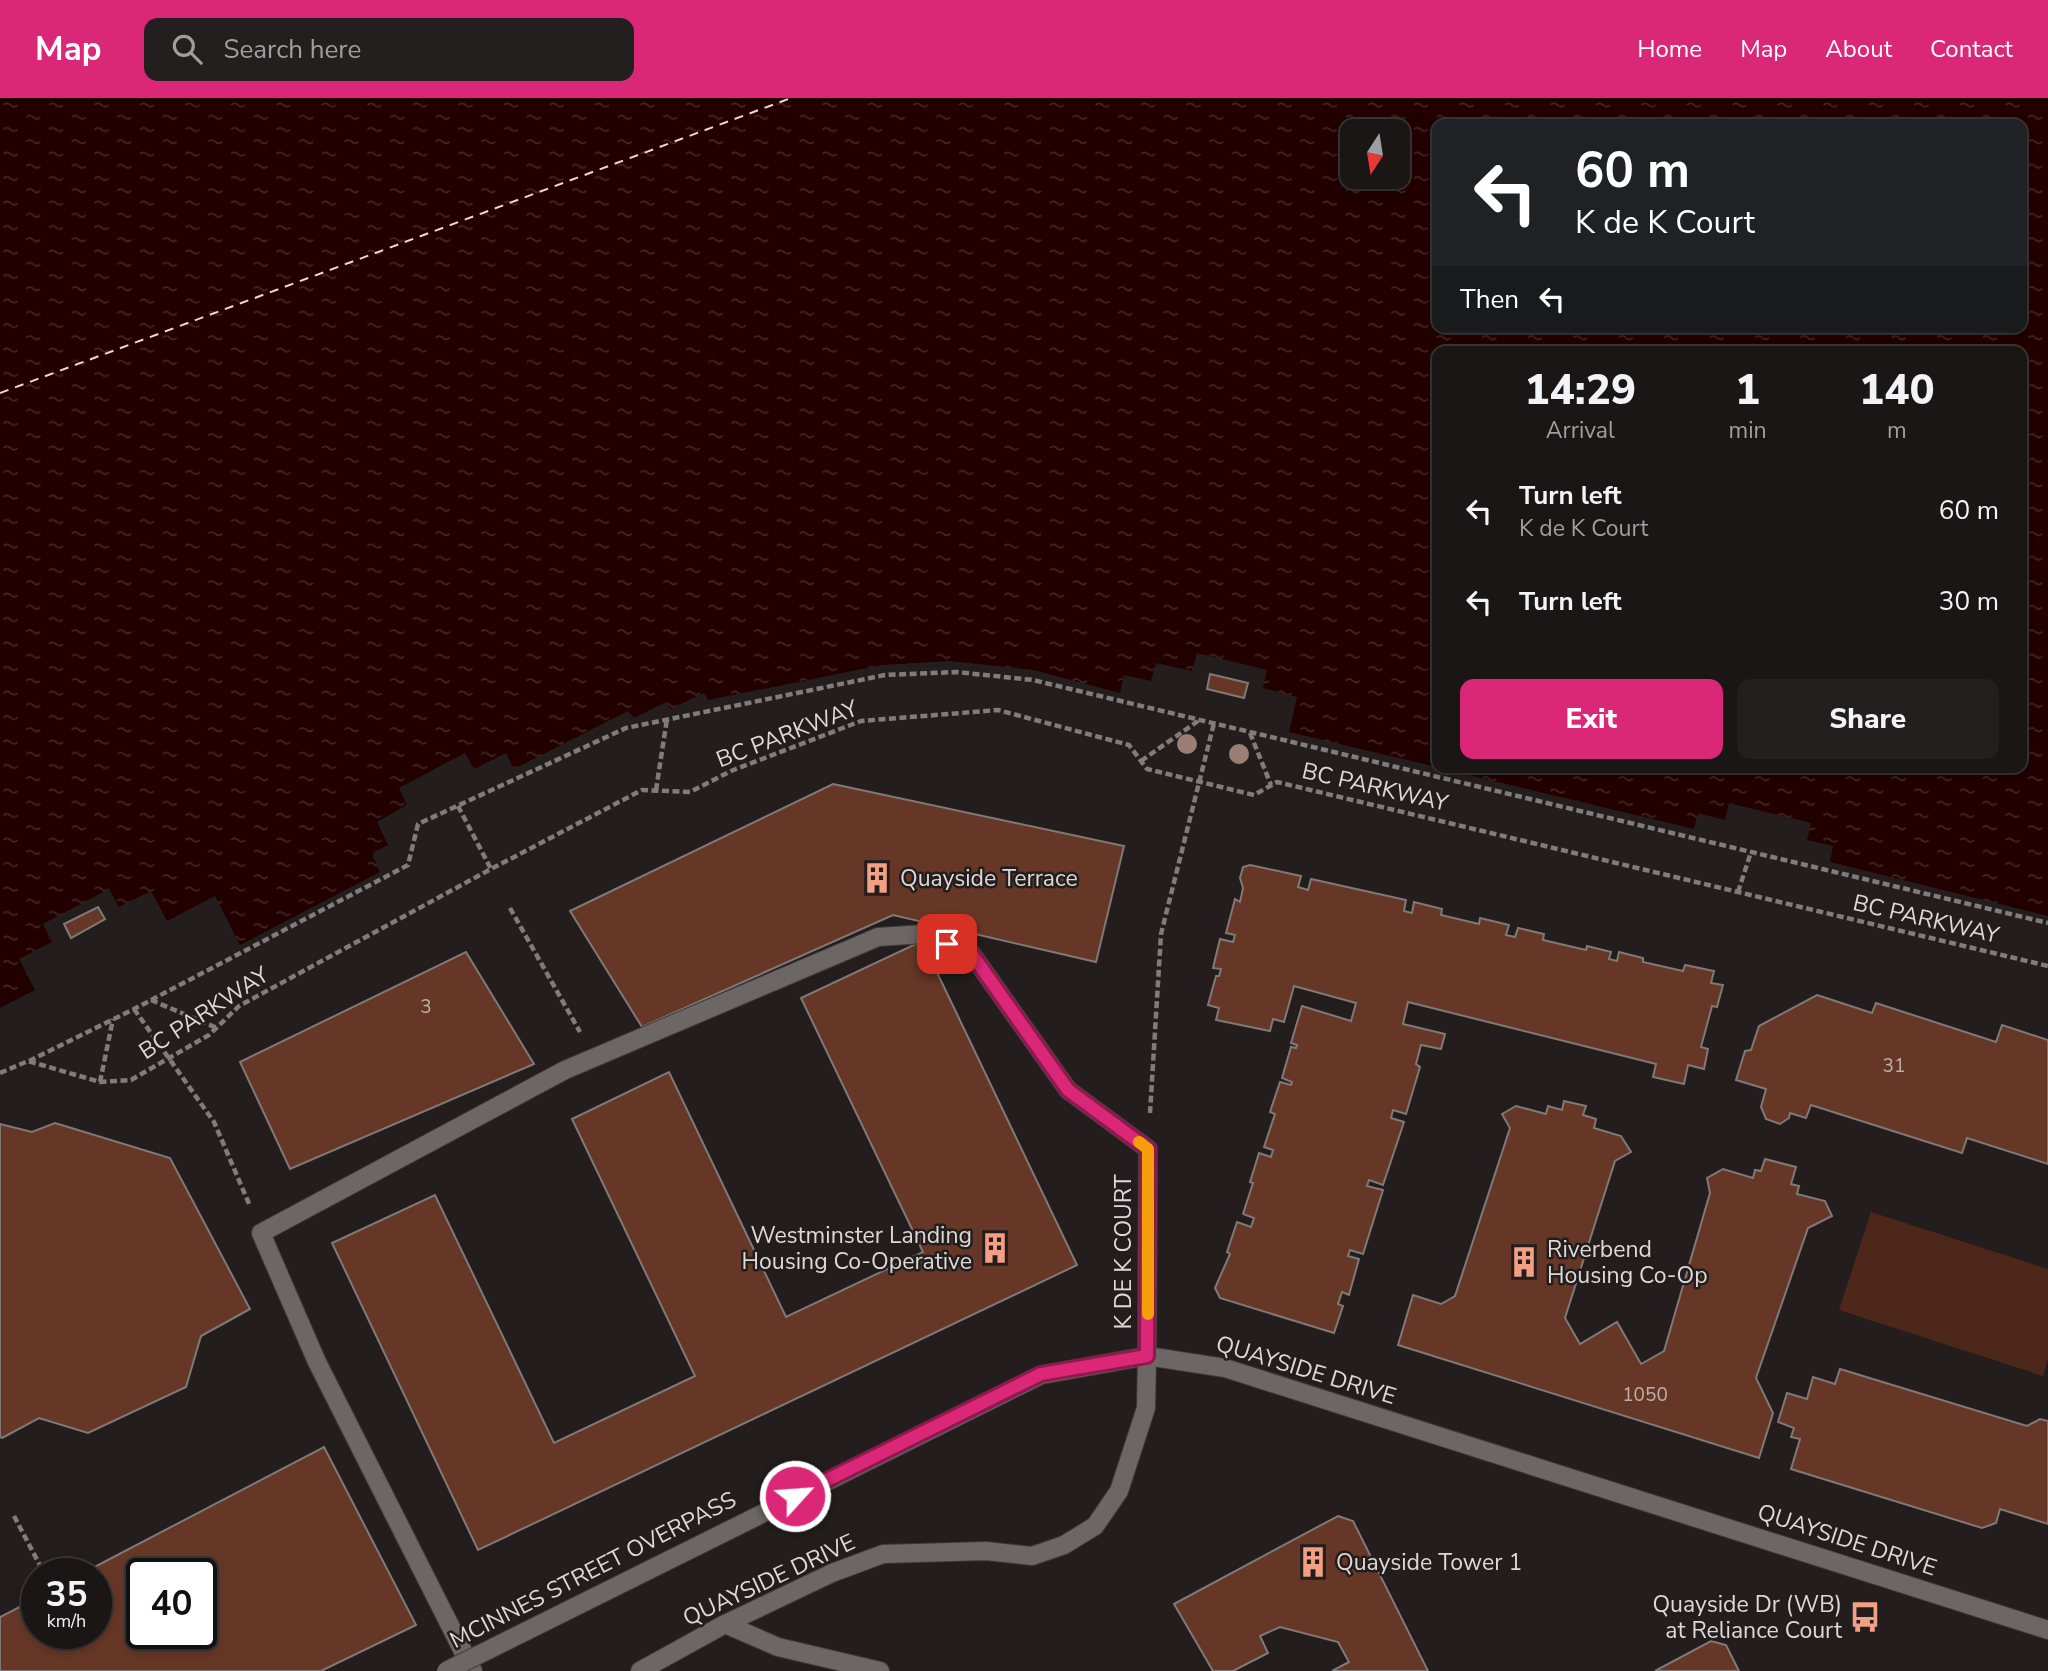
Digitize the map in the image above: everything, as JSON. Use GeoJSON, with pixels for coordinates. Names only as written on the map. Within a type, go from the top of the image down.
{"type":"FeatureCollection","features":[{"type":"Feature","properties":{"kind":"street"},"geometry":{"type":"LineString","coordinates":[[473,1671],[317,1362],[261,1233],[565,1070],[878,937],[924,934],[971,953],[1068,1090],[1148,1149]]}},
{"type":"Feature","properties":{"kind":"street","name":"K DE K COURT"},"geometry":{"type":"LineString","coordinates":[[1147,1356],[1148,1149]]}},
{"type":"Feature","properties":{"kind":"street","name":"MCINNES STREET OVERPASS"},"geometry":{"type":"LineString","coordinates":[[446,1671],[1041,1374],[1147,1356]]}},
{"type":"Feature","properties":{"kind":"street","name":"QUAYSIDE DRIVE"},"geometry":{"type":"LineString","coordinates":[[640,1671],[725,1624],[832,1573],[883,1554],[985,1550],[1032,1556],[1064,1545],[1095,1526],[1119,1491],[1134,1451],[1146,1408],[1147,1356],[1225,1368],[2048,1630]]}},
{"type":"Feature","properties":{"kind":"street"},"geometry":{"type":"LineString","coordinates":[[725,1624],[778,1647],[880,1671]]}},
{"type":"Feature","properties":{"kind":"path"},"geometry":{"type":"LineString","coordinates":[[0,1073],[134,1009],[408,865],[418,824],[626,728],[885,675],[956,673],[1033,680],[2048,923]]}},
{"type":"Feature","properties":{"kind":"path","name":"BC PARKWAY"},"geometry":{"type":"LineString","coordinates":[[28,1061],[100,1082],[131,1080],[209,1035],[239,1006],[642,790],[690,792],[731,771],[861,721],[998,710],[1129,745],[1147,769],[1200,782],[1254,795],[1277,782],[2048,966]]}},
{"type":"Feature","properties":{"kind":"path"},"geometry":{"type":"LineString","coordinates":[[656,790],[667,719]]}},
{"type":"Feature","properties":{"kind":"path"},"geometry":{"type":"LineString","coordinates":[[1141,761],[1199,720]]}},
{"type":"Feature","properties":{"kind":"path"},"geometry":{"type":"LineString","coordinates":[[1148,1149],[1161,934],[1214,723]]}},
{"type":"Feature","properties":{"kind":"path"},"geometry":{"type":"LineString","coordinates":[[1250,732],[1271,785]]}},
{"type":"Feature","properties":{"kind":"path"},"geometry":{"type":"LineString","coordinates":[[458,806],[491,869]]}},
{"type":"Feature","properties":{"kind":"path"},"geometry":{"type":"LineString","coordinates":[[1738,892],[1751,852]]}},
{"type":"Feature","properties":{"kind":"path"},"geometry":{"type":"LineString","coordinates":[[510,908],[594,1057]]}},
{"type":"Feature","properties":{"kind":"path"},"geometry":{"type":"LineString","coordinates":[[151,1000],[217,1028]]}},
{"type":"Feature","properties":{"kind":"path"},"geometry":{"type":"LineString","coordinates":[[134,1009],[214,1122],[261,1233]]}},
{"type":"Feature","properties":{"kind":"path"},"geometry":{"type":"LineString","coordinates":[[100,1082],[113,1019]]}},
{"type":"Feature","properties":{"kind":"path"},"geometry":{"type":"LineString","coordinates":[[13,1516],[36,1558]]}},
{"type":"Feature","properties":{"kind":"shaded area"},"geometry":{"type":"Polygon","coordinates":[[[1871,1212],[2048,1269],[2048,1359],[2043,1376],[1839,1310],[1871,1212]]]}},
{"type":"Feature","properties":{"kind":"water"},"geometry":{"type":"Polygon","coordinates":[[[0,98],[2048,98],[2048,916],[1830,862],[1833,846],[1807,840],[1811,823],[1729,803],[1725,820],[1698,813],[1694,829],[1461,773],[2027,773],[2027,346],[1432,346],[1432,766],[1289,732],[1297,697],[1263,688],[1267,670],[1197,653],[1192,671],[1156,663],[1151,681],[1124,675],[1120,693],[1033,670],[950,661],[882,665],[708,700],[704,693],[670,709],[666,702],[634,718],[628,711],[514,769],[506,753],[474,769],[465,753],[399,788],[407,805],[377,822],[388,845],[374,852],[373,857],[380,872],[240,945],[215,896],[167,921],[151,891],[119,907],[109,889],[43,924],[52,942],[19,959],[35,990],[0,1008],[0,98]]]}},
{"type":"Feature","properties":{"kind":"building"},"geometry":{"type":"Polygon","coordinates":[[[1210,674],[1248,683],[1244,698],[1207,689],[1210,674]]]}},
{"type":"Feature","properties":{"kind":"building","name":"Quayside Terrace"},"geometry":{"type":"Polygon","coordinates":[[[833,784],[1124,846],[1096,962],[893,915],[642,1027],[570,911],[833,784]]]}},
{"type":"Feature","properties":{"kind":"building"},"geometry":{"type":"Polygon","coordinates":[[[1250,865],[1301,876],[1298,887],[1308,890],[1311,879],[1406,900],[1404,911],[1412,913],[1414,902],[1442,909],[1441,915],[1479,924],[1480,918],[1509,925],[1506,935],[1515,937],[1518,928],[1544,934],[1543,940],[1586,950],[1587,946],[1611,952],[1609,959],[1617,961],[1619,952],[1643,958],[1643,962],[1683,971],[1685,965],[1714,971],[1711,983],[1723,985],[1717,1007],[1712,1006],[1701,1047],[1708,1049],[1704,1069],[1688,1065],[1684,1084],[1653,1077],[1656,1064],[1408,1002],[1403,1024],[1445,1034],[1441,1049],[1421,1045],[1416,1064],[1420,1067],[1406,1114],[1393,1110],[1391,1118],[1404,1122],[1383,1185],[1369,1180],[1367,1186],[1383,1190],[1363,1254],[1350,1250],[1348,1256],[1359,1259],[1349,1295],[1342,1292],[1338,1304],[1343,1306],[1334,1333],[1220,1298],[1215,1288],[1230,1254],[1227,1252],[1237,1222],[1251,1227],[1254,1218],[1243,1214],[1253,1183],[1250,1182],[1259,1153],[1271,1157],[1273,1150],[1264,1147],[1275,1114],[1270,1112],[1280,1082],[1291,1085],[1292,1082],[1282,1078],[1291,1047],[1296,1048],[1297,1045],[1291,1043],[1302,1006],[1351,1021],[1356,1003],[1294,986],[1284,1022],[1273,1019],[1270,1031],[1216,1020],[1219,1008],[1208,1005],[1216,976],[1219,976],[1221,969],[1213,968],[1220,939],[1233,942],[1235,935],[1226,933],[1235,899],[1240,902],[1243,867],[1250,865]]]}},
{"type":"Feature","properties":{"kind":"building"},"geometry":{"type":"Polygon","coordinates":[[[98,907],[105,919],[71,938],[64,924],[98,907]]]}},
{"type":"Feature","properties":{"kind":"building","name":"Westminster Landing Housing Co-Operative"},"geometry":{"type":"Polygon","coordinates":[[[922,941],[1077,1265],[478,1550],[332,1243],[435,1195],[554,1443],[695,1376],[572,1119],[669,1072],[786,1317],[923,1252],[801,998],[922,941]]]}},
{"type":"Feature","properties":{"kind":"building"},"geometry":{"type":"Polygon","coordinates":[[[466,952],[534,1064],[290,1169],[240,1062],[466,952]]]}},
{"type":"Feature","properties":{"kind":"building"},"geometry":{"type":"Polygon","coordinates":[[[1817,995],[1872,1013],[1876,1003],[1996,1042],[2002,1025],[2048,1040],[2048,1164],[1967,1138],[1962,1153],[1811,1105],[1806,1118],[1790,1113],[1789,1118],[1780,1124],[1766,1119],[1761,1107],[1766,1089],[1736,1080],[1745,1051],[1751,1050],[1759,1026],[1817,995]]]}},
{"type":"Feature","properties":{"kind":"building","name":"Riverbend Housing Co-Op"},"geometry":{"type":"Polygon","coordinates":[[[1564,1101],[1586,1106],[1583,1115],[1596,1119],[1594,1128],[1621,1136],[1631,1152],[1615,1161],[1565,1318],[1580,1344],[1617,1322],[1641,1364],[1664,1351],[1710,1193],[1707,1178],[1723,1169],[1753,1178],[1755,1170],[1761,1171],[1765,1159],[1796,1167],[1791,1184],[1799,1186],[1797,1194],[1825,1201],[1832,1216],[1808,1228],[1756,1378],[1773,1413],[1759,1458],[1398,1345],[1413,1295],[1441,1304],[1455,1296],[1510,1128],[1502,1114],[1516,1106],[1546,1114],[1548,1106],[1562,1110],[1564,1101]]]}},
{"type":"Feature","properties":{"kind":"building"},"geometry":{"type":"Polygon","coordinates":[[[55,1123],[170,1158],[250,1309],[201,1336],[186,1387],[88,1433],[39,1418],[2,1438],[0,1124],[32,1132],[55,1123]]]}},
{"type":"Feature","properties":{"kind":"building"},"geometry":{"type":"Polygon","coordinates":[[[1840,1369],[2027,1426],[2040,1419],[2048,1421],[2048,1524],[2000,1509],[1996,1523],[1982,1528],[1791,1469],[1800,1439],[1791,1437],[1794,1428],[1778,1422],[1787,1393],[1807,1399],[1813,1377],[1835,1384],[1840,1369]]]}},
{"type":"Feature","properties":{"kind":"building"},"geometry":{"type":"Polygon","coordinates":[[[324,1447],[416,1625],[321,1671],[0,1671],[0,1617],[21,1606],[21,1649],[112,1649],[112,1558],[324,1447]]]}},
{"type":"Feature","properties":{"kind":"building","name":"Quayside Tower 1"},"geometry":{"type":"Polygon","coordinates":[[[1338,1516],[1353,1521],[1428,1671],[1332,1671],[1349,1662],[1338,1642],[1280,1627],[1260,1636],[1268,1653],[1233,1671],[1213,1671],[1174,1604],[1338,1516]]]}},
{"type":"Feature","properties":{"kind":"building"},"geometry":{"type":"Polygon","coordinates":[[[1711,1641],[1726,1645],[1739,1671],[1655,1671],[1711,1641]]]}},
{"type":"Feature","properties":{"kind":"ferry route"},"geometry":{"type":"LineString","coordinates":[[0,393],[791,98]]}},
{"type":"Feature","properties":{"kind":"slow traffic"},"geometry":{"type":"LineString","coordinates":[[1139,1142],[1148,1149],[1148,1314]]}},
{"type":"Feature","properties":{"kind":"place","name":"Quayside Terrace"},"geometry":{"type":"Point","coordinates":[877,878]}},
{"type":"Feature","properties":{"kind":"place","name":"Westminster Landing Housing Co-Operative"},"geometry":{"type":"Point","coordinates":[995,1248]}},
{"type":"Feature","properties":{"kind":"place","name":"Riverbend Housing Co-Op"},"geometry":{"type":"Point","coordinates":[1524,1262]}},
{"type":"Feature","properties":{"kind":"place","name":"Quayside Tower 1"},"geometry":{"type":"Point","coordinates":[1313,1562]}},
{"type":"Feature","properties":{"kind":"place","name":"Quayside Dr (WB) at Reliance Court"},"geometry":{"type":"Point","coordinates":[1865,1617]}},
{"type":"Feature","properties":{"kind":"route"},"geometry":{"type":"LineString","coordinates":[[795,1496],[1041,1374],[1147,1356],[1148,1149],[1068,1090],[971,953],[947,944]]}}]}
